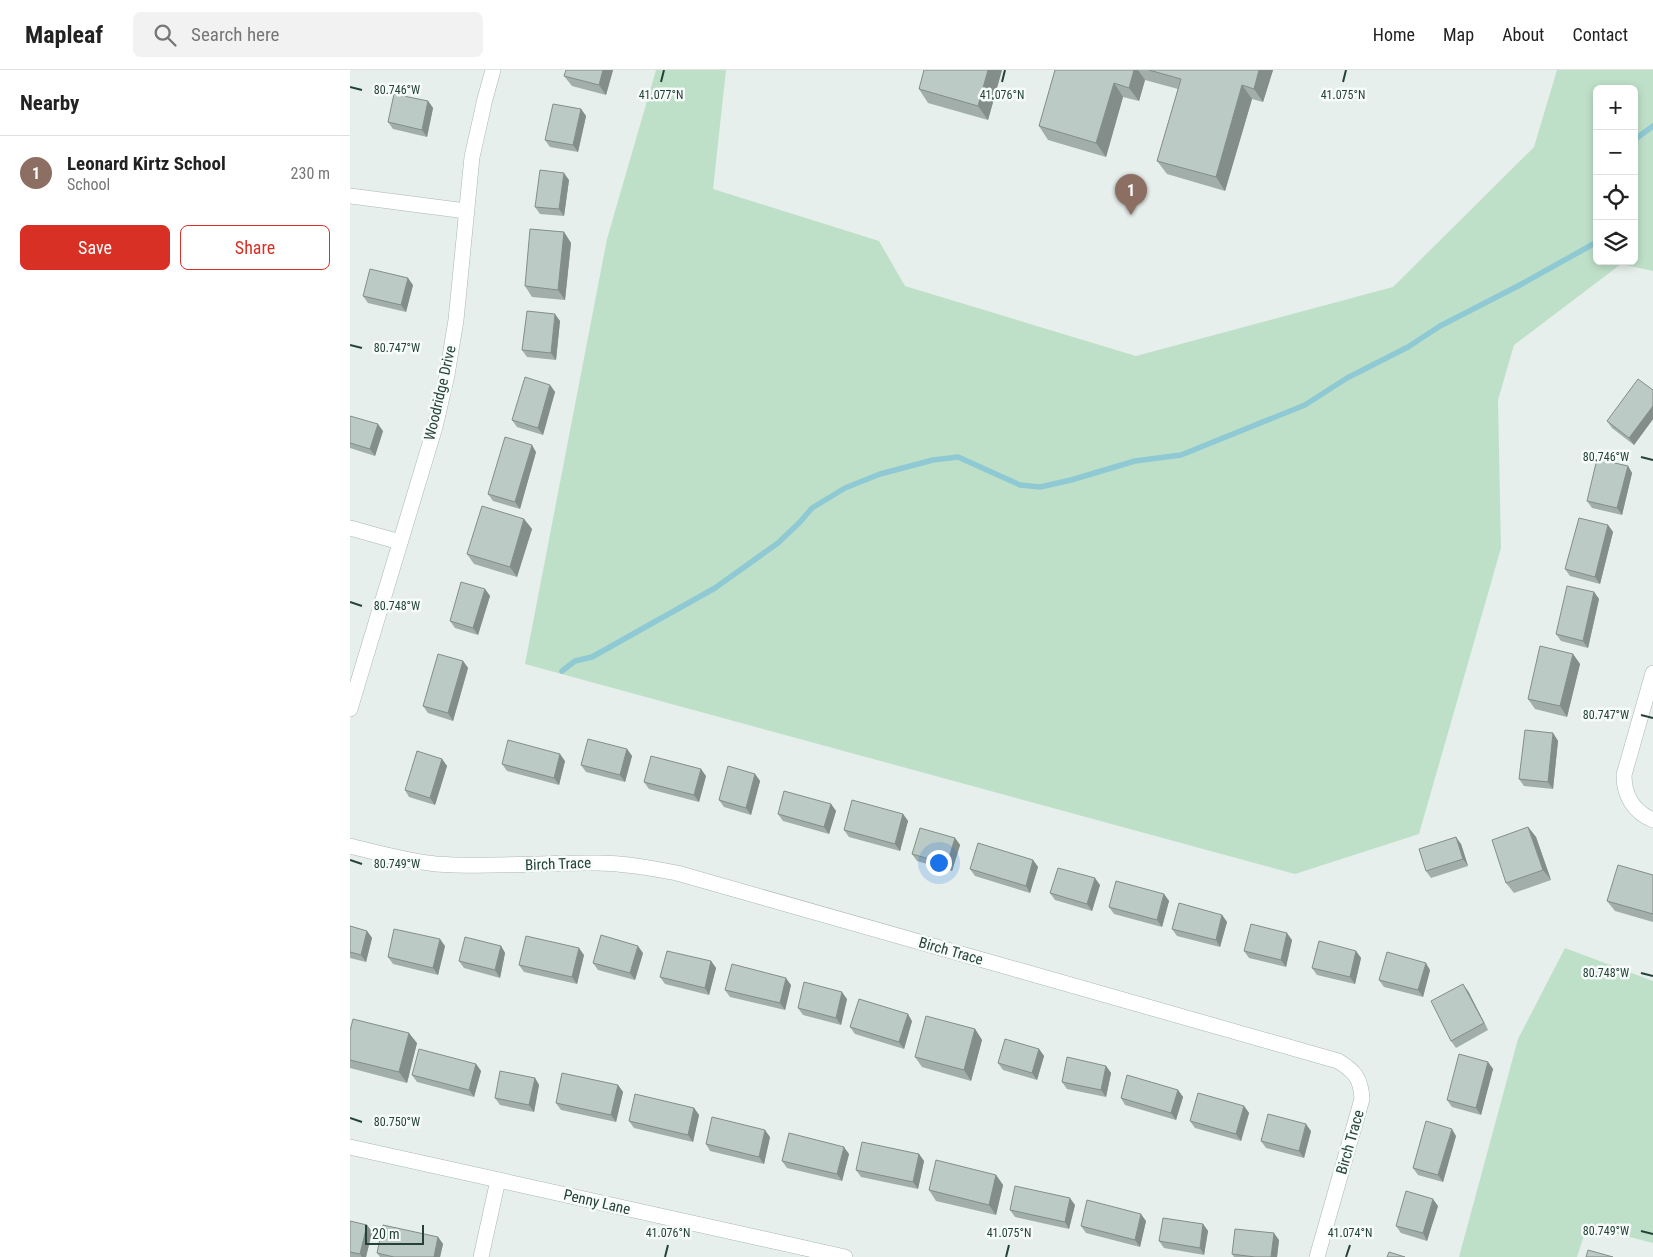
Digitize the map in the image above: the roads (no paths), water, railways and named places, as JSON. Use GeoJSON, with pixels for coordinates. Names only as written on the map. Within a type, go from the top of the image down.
{"type":"FeatureCollection","features":[{"type":"Feature","properties":{"kind":"street","name":"Woodridge Drive"},"geometry":{"type":"LineString","coordinates":[[350,709],[435,427],[447,375],[456,320],[472,157],[485,99],[494,70]]}},
{"type":"Feature","properties":{"kind":"street"},"geometry":{"type":"LineString","coordinates":[[350,196],[466,211]]}},
{"type":"Feature","properties":{"kind":"street"},"geometry":{"type":"LineString","coordinates":[[350,528],[400,542]]}},
{"type":"Feature","properties":{"kind":"street"},"geometry":{"type":"LineString","coordinates":[[1653,673],[1624,775],[1624,784],[1628,797],[1635,808],[1645,817],[1653,820]]}},
{"type":"Feature","properties":{"kind":"street","name":"Birch Trace"},"geometry":{"type":"LineString","coordinates":[[350,846],[435,864],[488,866],[598,863],[639,866],[677,873],[1338,1061],[1350,1068],[1358,1077],[1362,1089],[1362,1099],[1317,1257]]}},
{"type":"Feature","properties":{"kind":"street","name":"Penny Lane"},"geometry":{"type":"LineString","coordinates":[[350,1147],[845,1257]]}},
{"type":"Feature","properties":{"kind":"street"},"geometry":{"type":"LineString","coordinates":[[481,1257],[498,1180]]}},
{"type":"Feature","properties":{"kind":"waterway"},"geometry":{"type":"LineString","coordinates":[[1638,137],[1653,126]]}},
{"type":"Feature","properties":{"kind":"waterway"},"geometry":{"type":"LineString","coordinates":[[562,671],[575,661],[592,657],[715,588],[778,543],[812,508],[845,488],[880,474],[933,460],[958,457],[1020,485],[1040,487],[1135,461],[1181,455],[1305,405],[1347,378],[1408,347],[1440,326],[1593,244]]}},
{"type":"Feature","properties":{"kind":"place","name":"Leonard Kirtz School"},"geometry":{"type":"Point","coordinates":[1131,215]}}]}
